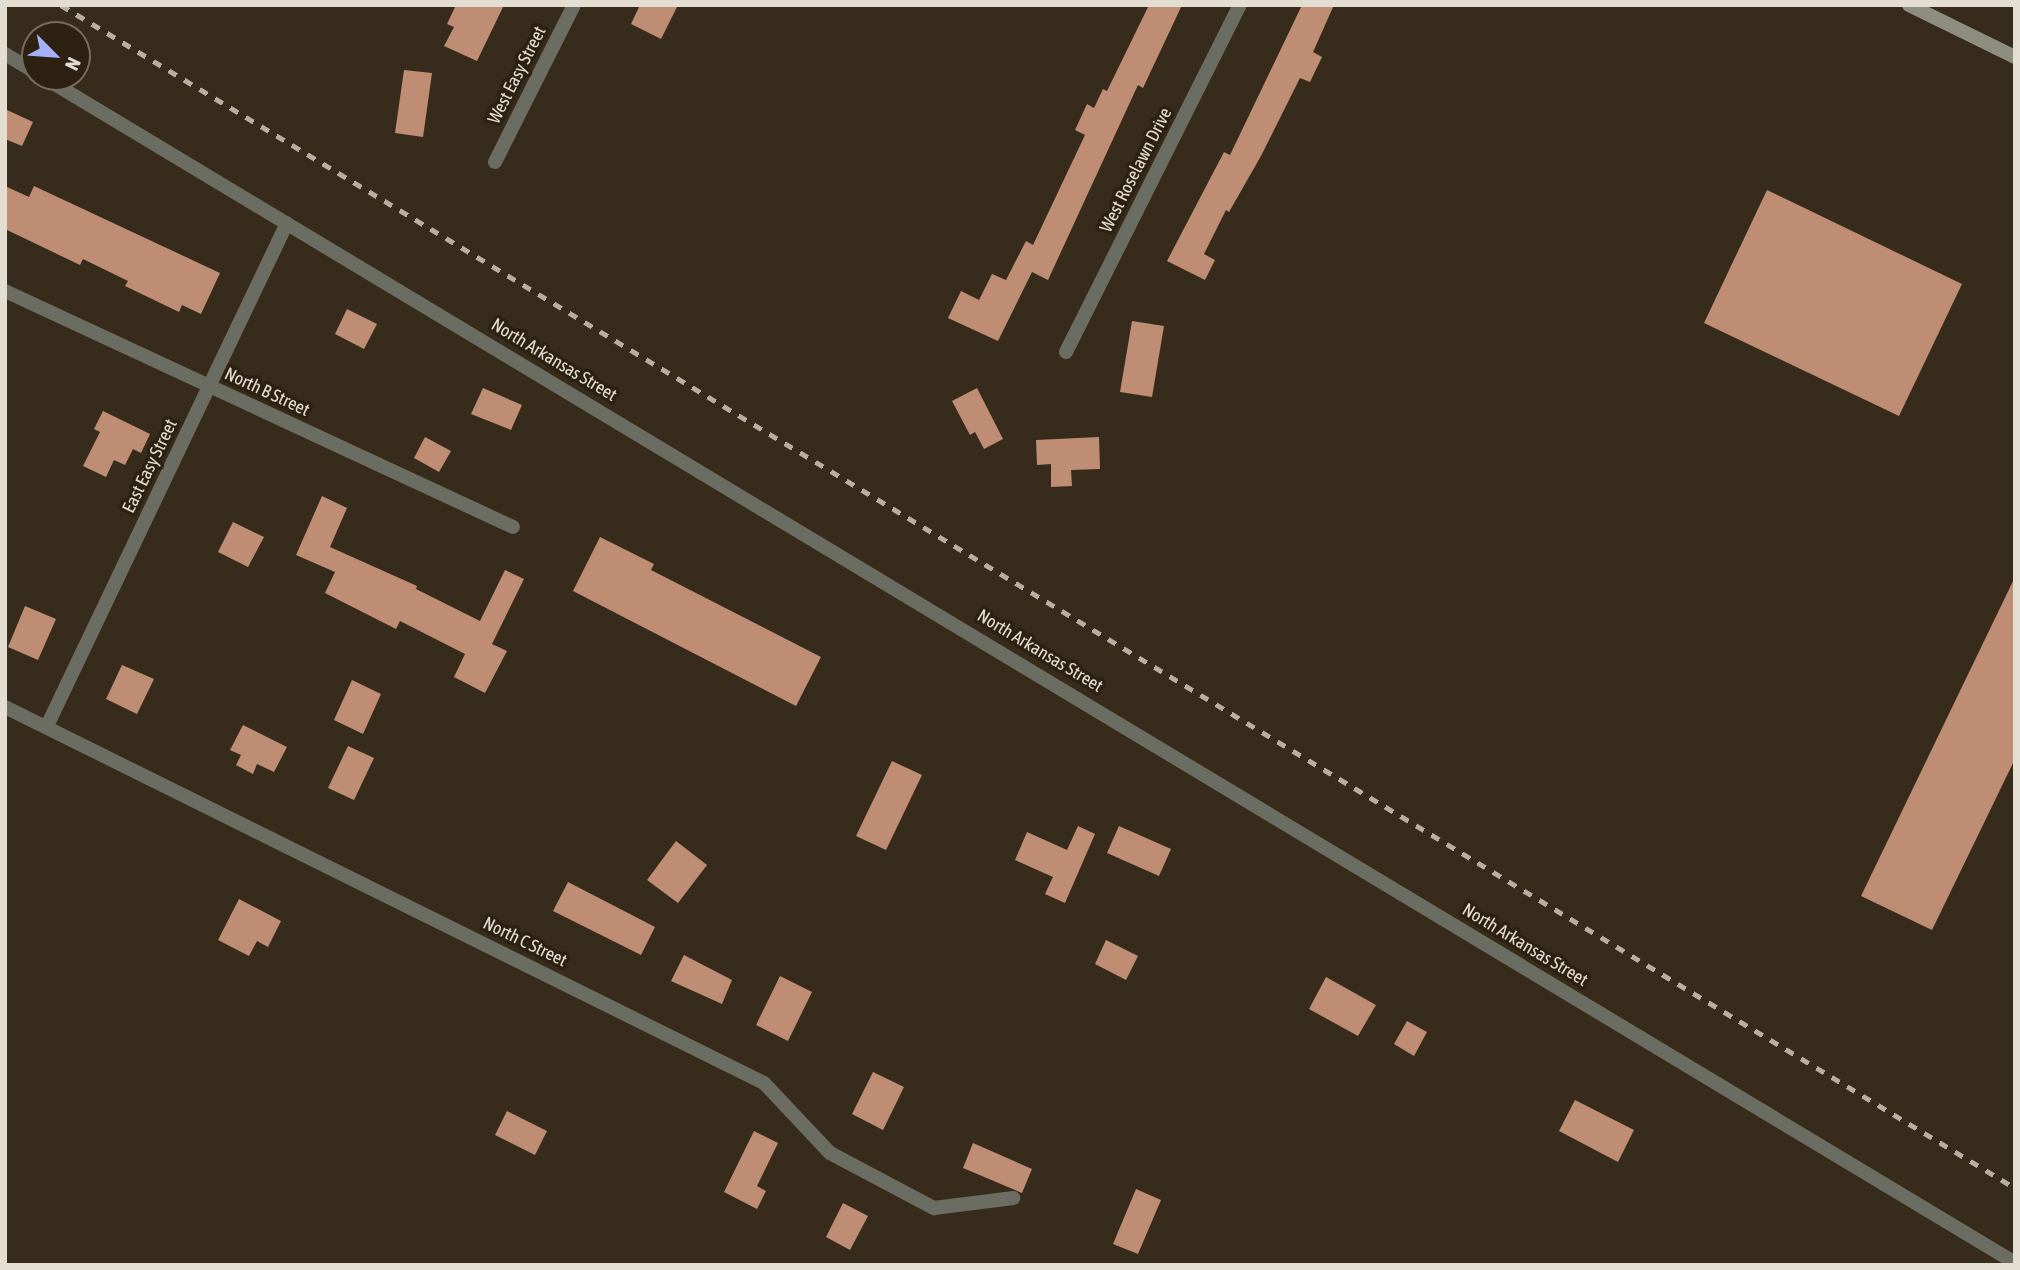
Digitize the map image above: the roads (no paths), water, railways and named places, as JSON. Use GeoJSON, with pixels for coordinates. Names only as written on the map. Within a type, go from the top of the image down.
{"type":"FeatureCollection","features":[{"type":"Feature","properties":{"kind":"main road"},"geometry":{"type":"LineString","coordinates":[[1909,5],[2015,57]]}},
{"type":"Feature","properties":{"kind":"street","name":"West Easy Street"},"geometry":{"type":"LineString","coordinates":[[495,162],[574,5]]}},
{"type":"Feature","properties":{"kind":"street","name":"West Roselawn Drive"},"geometry":{"type":"LineString","coordinates":[[1066,352],[1240,5]]}},
{"type":"Feature","properties":{"kind":"street"},"geometry":{"type":"LineString","coordinates":[[5,54],[21,64]]}},
{"type":"Feature","properties":{"kind":"street","name":"North Arkansas Street"},"geometry":{"type":"LineString","coordinates":[[66,91],[2015,1263]]}},
{"type":"Feature","properties":{"kind":"street","name":"East Easy Street"},"geometry":{"type":"LineString","coordinates":[[47,726],[287,223]]}},
{"type":"Feature","properties":{"kind":"street","name":"North B Street"},"geometry":{"type":"LineString","coordinates":[[5,291],[513,527]]}},
{"type":"Feature","properties":{"kind":"street","name":"North C Street"},"geometry":{"type":"LineString","coordinates":[[5,706],[764,1083],[830,1153],[934,1208],[1013,1198]]}},
{"type":"Feature","properties":{"kind":"railway"},"geometry":{"type":"LineString","coordinates":[[61,5],[2015,1188]]}}]}
